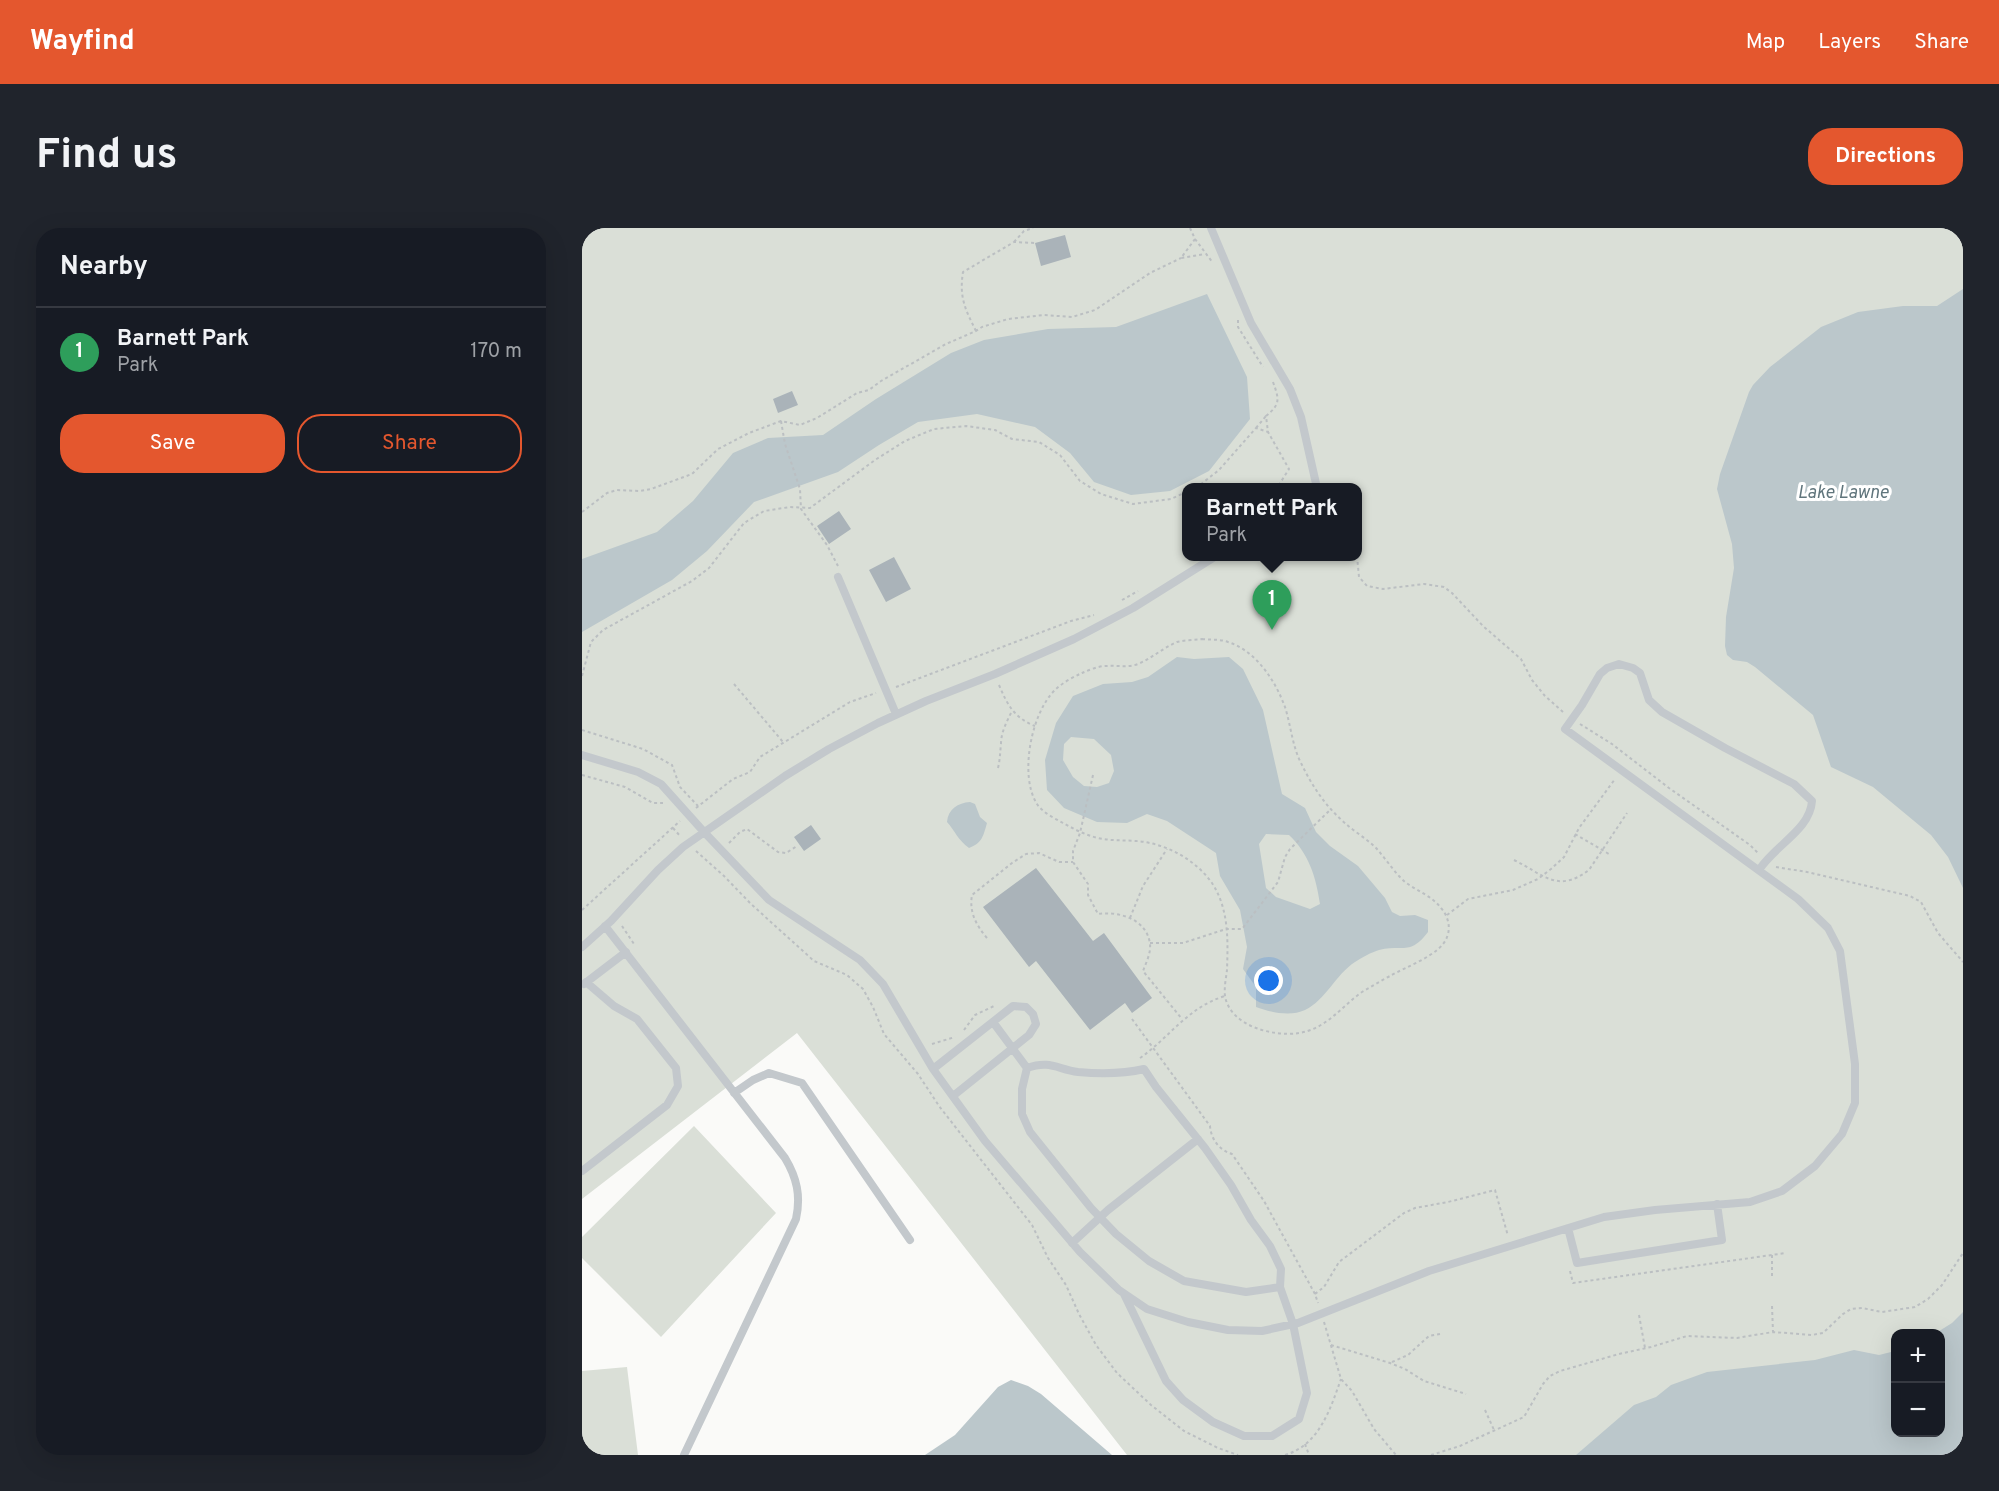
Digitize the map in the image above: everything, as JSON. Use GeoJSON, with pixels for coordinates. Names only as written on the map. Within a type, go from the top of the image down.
{"type":"FeatureCollection","features":[{"type":"Feature","properties":{"kind":"lane"},"geometry":{"type":"LineString","coordinates":[[1211,228],[1251,323],[1290,389],[1301,417],[1316,483]]}},
{"type":"Feature","properties":{"kind":"lane"},"geometry":{"type":"LineString","coordinates":[[582,947],[615,917],[658,870],[688,844],[802,765],[926,700],[995,674],[1083,634],[1133,608],[1208,561]]}},
{"type":"Feature","properties":{"kind":"lane"},"geometry":{"type":"LineString","coordinates":[[840,575],[896,714]]}},
{"type":"Feature","properties":{"kind":"lane"},"geometry":{"type":"LineString","coordinates":[[582,755],[638,772],[661,784],[769,900],[860,960],[883,984],[933,1070],[985,1140],[1072,1242],[1124,1293],[1147,1309],[1188,1322],[1218,1328],[1262,1331],[1293,1324],[1430,1271],[1604,1217],[1750,1202],[1782,1191],[1815,1166],[1842,1134],[1855,1103],[1855,1064],[1840,951],[1828,928],[1798,899],[1565,729],[1600,674],[1607,668],[1619,664],[1641,673],[1649,700],[1662,712],[1794,784],[1812,801],[1811,812],[1803,825],[1765,861],[1759,870]]}},
{"type":"Feature","properties":{"kind":"lane"},"geometry":{"type":"LineString","coordinates":[[605,926],[792,1170],[798,1187],[799,1206],[796,1219],[684,1455]]}},
{"type":"Feature","properties":{"kind":"lane"},"geometry":{"type":"LineString","coordinates":[[582,1171],[667,1105],[678,1086],[676,1068],[637,1018],[614,1006],[584,983],[626,952]]}},
{"type":"Feature","properties":{"kind":"lane"},"geometry":{"type":"LineString","coordinates":[[933,1070],[1013,1006],[1026,1006],[1033,1014],[1036,1024],[1029,1035],[953,1096]]}},
{"type":"Feature","properties":{"kind":"lane"},"geometry":{"type":"LineString","coordinates":[[993,1023],[1027,1068]]}},
{"type":"Feature","properties":{"kind":"lane"},"geometry":{"type":"LineString","coordinates":[[1027,1068],[1044,1063],[1077,1071],[1116,1073],[1144,1069],[1231,1185],[1251,1221],[1270,1246],[1281,1269],[1280,1287],[1293,1324],[1307,1393],[1299,1419],[1272,1436],[1244,1436],[1213,1422],[1183,1400],[1166,1381],[1124,1293]]}},
{"type":"Feature","properties":{"kind":"lane"},"geometry":{"type":"LineString","coordinates":[[1027,1068],[1022,1089],[1022,1114],[1030,1132],[1116,1234],[1149,1261],[1184,1281],[1246,1292],[1280,1287]]}},
{"type":"Feature","properties":{"kind":"lane"},"geometry":{"type":"LineString","coordinates":[[734,1093],[753,1080],[769,1073],[802,1083],[910,1240]]}},
{"type":"Feature","properties":{"kind":"lane"},"geometry":{"type":"LineString","coordinates":[[1072,1242],[1198,1139]]}},
{"type":"Feature","properties":{"kind":"lane"},"geometry":{"type":"LineString","coordinates":[[1568,1228],[1577,1263],[1722,1240],[1717,1204]]}},
{"type":"Feature","properties":{"kind":"path"},"geometry":{"type":"LineString","coordinates":[[976,331],[964,306],[961,288],[963,272],[1014,242],[1024,231],[1033,228]]}},
{"type":"Feature","properties":{"kind":"path"},"geometry":{"type":"LineString","coordinates":[[1190,228],[1195,239],[1217,268]]}},
{"type":"Feature","properties":{"kind":"path"},"geometry":{"type":"LineString","coordinates":[[1181,258],[1195,239]]}},
{"type":"Feature","properties":{"kind":"path"},"geometry":{"type":"LineString","coordinates":[[1014,242],[1035,243]]}},
{"type":"Feature","properties":{"kind":"path"},"geometry":{"type":"LineString","coordinates":[[582,512],[607,493],[617,490],[651,489],[692,474],[718,449],[729,442],[782,423],[800,425],[817,418],[857,393],[869,390],[946,344],[982,327],[1008,319],[1044,315],[1072,317],[1095,310],[1150,273],[1181,258],[1206,254]]}},
{"type":"Feature","properties":{"kind":"path"},"geometry":{"type":"LineString","coordinates":[[1237,315],[1238,327],[1265,369]]}},
{"type":"Feature","properties":{"kind":"path"},"geometry":{"type":"LineString","coordinates":[[1202,483],[1219,470],[1266,416],[1275,409],[1278,397],[1270,376]]}},
{"type":"Feature","properties":{"kind":"path"},"geometry":{"type":"LineString","coordinates":[[1266,416],[1268,432],[1289,469],[1280,483]]}},
{"type":"Feature","properties":{"kind":"path"},"geometry":{"type":"LineString","coordinates":[[782,423],[784,444],[800,489],[801,509],[827,545],[840,575]]}},
{"type":"Feature","properties":{"kind":"path"},"geometry":{"type":"LineString","coordinates":[[582,676],[591,642],[603,630],[692,581],[709,568],[744,523],[764,511],[790,507],[810,508],[905,441],[934,429],[966,426],[995,430],[1012,439],[1039,442],[1060,455],[1080,481],[1101,494],[1133,504],[1171,500],[1182,494]]}},
{"type":"Feature","properties":{"kind":"path"},"geometry":{"type":"LineString","coordinates":[[1256,428],[1268,432]]}},
{"type":"Feature","properties":{"kind":"path"},"geometry":{"type":"LineString","coordinates":[[1357,561],[1359,577],[1367,586],[1383,589],[1424,584],[1444,587],[1483,626],[1521,659],[1532,680],[1545,696],[1572,719],[1612,744],[1669,788],[1750,845],[1774,867],[1807,872],[1921,902],[1938,933],[1963,962]]}},
{"type":"Feature","properties":{"kind":"path"},"geometry":{"type":"LineString","coordinates":[[1116,604],[1144,587]]}},
{"type":"Feature","properties":{"kind":"path"},"geometry":{"type":"LineString","coordinates":[[582,910],[688,814],[732,779],[750,772],[760,757],[849,702],[1071,621],[1099,614]]}},
{"type":"Feature","properties":{"kind":"path"},"geometry":{"type":"LineString","coordinates":[[1202,639],[1226,641],[1246,650],[1262,665],[1285,708],[1298,758],[1330,810],[1376,848],[1399,876],[1413,888],[1439,904],[1447,915],[1448,935],[1444,944],[1430,955],[1362,993],[1332,1018],[1314,1029],[1284,1034],[1255,1028],[1242,1021],[1225,996],[1226,916],[1221,898],[1211,882],[1198,867],[1178,853],[1152,843],[1135,840],[1115,841],[1080,833],[1038,807],[1031,791],[1028,770],[1030,746],[1035,726],[1053,692],[1069,680],[1103,665],[1134,666],[1179,641],[1202,639]]}},
{"type":"Feature","properties":{"kind":"path"},"geometry":{"type":"LineString","coordinates":[[995,674],[1012,711],[1028,724],[1035,726]]}},
{"type":"Feature","properties":{"kind":"path"},"geometry":{"type":"LineString","coordinates":[[734,684],[783,742]]}},
{"type":"Feature","properties":{"kind":"path"},"geometry":{"type":"LineString","coordinates":[[998,768],[1003,730],[1012,711]]}},
{"type":"Feature","properties":{"kind":"path"},"geometry":{"type":"LineString","coordinates":[[582,730],[642,749],[672,765],[680,787],[698,806]]}},
{"type":"Feature","properties":{"kind":"path"},"geometry":{"type":"LineString","coordinates":[[1447,915],[1468,898],[1513,890],[1541,876],[1564,857],[1575,834],[1631,758]]}},
{"type":"Feature","properties":{"kind":"path"},"geometry":{"type":"LineString","coordinates":[[582,775],[625,787],[653,803],[669,804]]}},
{"type":"Feature","properties":{"kind":"path"},"geometry":{"type":"LineString","coordinates":[[1093,775],[1080,833],[1073,851],[1073,862],[1089,884],[1088,895],[1098,914],[1119,913],[1140,924],[1147,933],[1150,943],[1143,971],[1182,1019]]}},
{"type":"Feature","properties":{"kind":"path"},"geometry":{"type":"LineString","coordinates":[[1150,943],[1183,943],[1227,929],[1242,929],[1278,882],[1285,857],[1290,849],[1330,810]]}},
{"type":"Feature","properties":{"kind":"path"},"geometry":{"type":"LineString","coordinates":[[1514,860],[1550,881],[1561,881],[1582,875],[1589,870],[1603,851],[1627,813]]}},
{"type":"Feature","properties":{"kind":"path"},"geometry":{"type":"LineString","coordinates":[[673,828],[814,961],[847,975],[863,989],[884,1034],[918,1074],[939,1106],[1032,1226],[1048,1258],[1066,1285],[1096,1345],[1117,1373],[1150,1405],[1184,1431],[1238,1455]]}},
{"type":"Feature","properties":{"kind":"path"},"geometry":{"type":"LineString","coordinates":[[709,864],[740,832],[747,829],[778,852],[786,853],[797,846]]}},
{"type":"Feature","properties":{"kind":"path"},"geometry":{"type":"LineString","coordinates":[[1575,834],[1609,854]]}},
{"type":"Feature","properties":{"kind":"path"},"geometry":{"type":"LineString","coordinates":[[1130,918],[1143,886],[1167,849]]}},
{"type":"Feature","properties":{"kind":"path"},"geometry":{"type":"LineString","coordinates":[[987,938],[974,919],[970,905],[972,895],[1026,854],[1040,853],[1059,862],[1073,862]]}},
{"type":"Feature","properties":{"kind":"path"},"geometry":{"type":"LineString","coordinates":[[615,917],[631,937],[635,947]]}},
{"type":"Feature","properties":{"kind":"path"},"geometry":{"type":"LineString","coordinates":[[1135,1062],[1154,1048],[1182,1019],[1210,1000],[1225,996]]}},
{"type":"Feature","properties":{"kind":"path"},"geometry":{"type":"LineString","coordinates":[[921,1049],[937,1041],[954,1037],[975,1015],[990,1007],[998,1006]]}},
{"type":"Feature","properties":{"kind":"path"},"geometry":{"type":"LineString","coordinates":[[1315,1294],[1324,1287],[1339,1262],[1404,1213],[1415,1208],[1495,1190],[1510,1246]]}},
{"type":"Feature","properties":{"kind":"path"},"geometry":{"type":"LineString","coordinates":[[1568,1262],[1573,1283],[1785,1253]]}},
{"type":"Feature","properties":{"kind":"path"},"geometry":{"type":"LineString","coordinates":[[1431,1455],[1460,1446],[1524,1417],[1543,1383],[1551,1376],[1619,1354],[1687,1336],[1723,1338],[1773,1332],[1823,1334],[1851,1309],[1862,1308],[1882,1312],[1916,1307],[1928,1299],[1941,1285],[1963,1253]]}},
{"type":"Feature","properties":{"kind":"path"},"geometry":{"type":"LineString","coordinates":[[1772,1255],[1772,1277]]}},
{"type":"Feature","properties":{"kind":"path"},"geometry":{"type":"LineString","coordinates":[[1772,1306],[1773,1332]]}},
{"type":"Feature","properties":{"kind":"path"},"geometry":{"type":"LineString","coordinates":[[1639,1315],[1645,1348]]}},
{"type":"Feature","properties":{"kind":"path"},"geometry":{"type":"LineString","coordinates":[[1390,1363],[1408,1355],[1429,1336],[1440,1334]]}},
{"type":"Feature","properties":{"kind":"path"},"geometry":{"type":"LineString","coordinates":[[1331,1345],[1390,1363],[1424,1381],[1466,1394]]}},
{"type":"Feature","properties":{"kind":"path"},"geometry":{"type":"LineString","coordinates":[[1285,1455],[1305,1444],[1320,1430],[1341,1379]]}},
{"type":"Feature","properties":{"kind":"path"},"geometry":{"type":"LineString","coordinates":[[1485,1410],[1494,1430]]}},
{"type":"Feature","properties":{"kind":"path"},"geometry":{"type":"LineString","coordinates":[[1305,1444],[1309,1455]]}},
{"type":"Feature","properties":{"kind":"shaded area"},"geometry":{"type":"Polygon","coordinates":[[[582,228],[1963,228],[1963,1358],[1945,1339],[1945,1329],[1891,1329],[1891,1411],[1832,1455],[1127,1455],[797,1033],[582,1199],[582,228]]]}},
{"type":"Feature","properties":{"kind":"shaded area"},"geometry":{"type":"Polygon","coordinates":[[[694,1126],[776,1213],[661,1337],[582,1258],[582,1237],[694,1126]]]}},
{"type":"Feature","properties":{"kind":"shaded area"},"geometry":{"type":"Polygon","coordinates":[[[627,1367],[638,1455],[582,1455],[582,1371],[627,1367]]]}},
{"type":"Feature","properties":{"kind":"water","name":"Lake Lawne"},"geometry":{"type":"Polygon","coordinates":[[[1963,289],[1963,888],[1948,857],[1931,835],[1873,787],[1831,767],[1813,715],[1755,667],[1747,662],[1733,660],[1727,655],[1726,617],[1734,568],[1732,544],[1717,489],[1720,474],[1749,392],[1770,367],[1821,327],[1858,312],[1903,306],[1937,306],[1963,289]]]}},
{"type":"Feature","properties":{"kind":"water"},"geometry":{"type":"Polygon","coordinates":[[[1207,294],[1247,377],[1250,419],[1209,471],[1170,491],[1131,495],[1094,482],[1070,453],[1035,427],[977,414],[918,422],[838,472],[754,502],[707,551],[672,580],[582,632],[582,559],[657,532],[693,501],[733,453],[768,438],[823,435],[951,353],[984,340],[1048,329],[1116,327],[1207,294]]]}},
{"type":"Feature","properties":{"kind":"water"},"geometry":{"type":"Polygon","coordinates":[[[1177,657],[1194,659],[1229,657],[1243,669],[1263,710],[1282,794],[1305,808],[1316,832],[1330,846],[1358,866],[1385,898],[1392,912],[1400,916],[1415,915],[1428,920],[1428,932],[1422,939],[1411,947],[1387,948],[1357,960],[1319,1000],[1305,1010],[1287,1013],[1256,1007],[1256,987],[1243,969],[1247,947],[1240,910],[1220,876],[1216,853],[1167,821],[1147,814],[1127,823],[1097,822],[1064,808],[1047,790],[1045,760],[1056,723],[1073,696],[1103,684],[1132,682],[1148,677],[1177,657]],[[1071,737],[1064,744],[1063,760],[1073,777],[1084,786],[1097,787],[1109,783],[1114,771],[1111,755],[1094,739],[1071,737]],[[1266,834],[1259,844],[1266,888],[1276,897],[1310,909],[1320,904],[1307,858],[1296,842],[1289,835],[1266,834]]]}},
{"type":"Feature","properties":{"kind":"water"},"geometry":{"type":"Polygon","coordinates":[[[970,802],[975,804],[980,817],[987,823],[981,839],[969,848],[959,839],[947,822],[954,808],[970,802]]]}},
{"type":"Feature","properties":{"kind":"water"},"geometry":{"type":"Polygon","coordinates":[[[1963,1312],[1963,1455],[1576,1455],[1634,1405],[1656,1397],[1671,1385],[1707,1372],[1815,1360],[1854,1350],[1879,1355],[1891,1352],[1891,1437],[1945,1437],[1945,1329],[1942,1329],[1963,1312]]]}},
{"type":"Feature","properties":{"kind":"water"},"geometry":{"type":"Polygon","coordinates":[[[1011,1380],[1041,1394],[1112,1455],[925,1455],[955,1435],[998,1387],[1011,1380]]]}},
{"type":"Feature","properties":{"kind":"building"},"geometry":{"type":"Polygon","coordinates":[[[1065,235],[1071,257],[1041,266],[1035,243],[1065,235]]]}},
{"type":"Feature","properties":{"kind":"building"},"geometry":{"type":"Polygon","coordinates":[[[792,391],[798,405],[778,413],[773,399],[792,391]]]}},
{"type":"Feature","properties":{"kind":"building"},"geometry":{"type":"Polygon","coordinates":[[[839,511],[851,529],[829,544],[817,526],[839,511]]]}},
{"type":"Feature","properties":{"kind":"building"},"geometry":{"type":"Polygon","coordinates":[[[894,557],[911,589],[886,602],[869,570],[894,557]]]}},
{"type":"Feature","properties":{"kind":"building"},"geometry":{"type":"Polygon","coordinates":[[[811,825],[821,839],[804,851],[794,837],[811,825]]]}},
{"type":"Feature","properties":{"kind":"building"},"geometry":{"type":"Polygon","coordinates":[[[1036,868],[1093,941],[1104,933],[1152,998],[1132,1013],[1125,1003],[1090,1030],[1036,961],[1029,967],[983,907],[1036,868]]]}},
{"type":"Feature","properties":{"kind":"place","name":"Barnett Park"},"geometry":{"type":"Point","coordinates":[1272,630]}}]}
